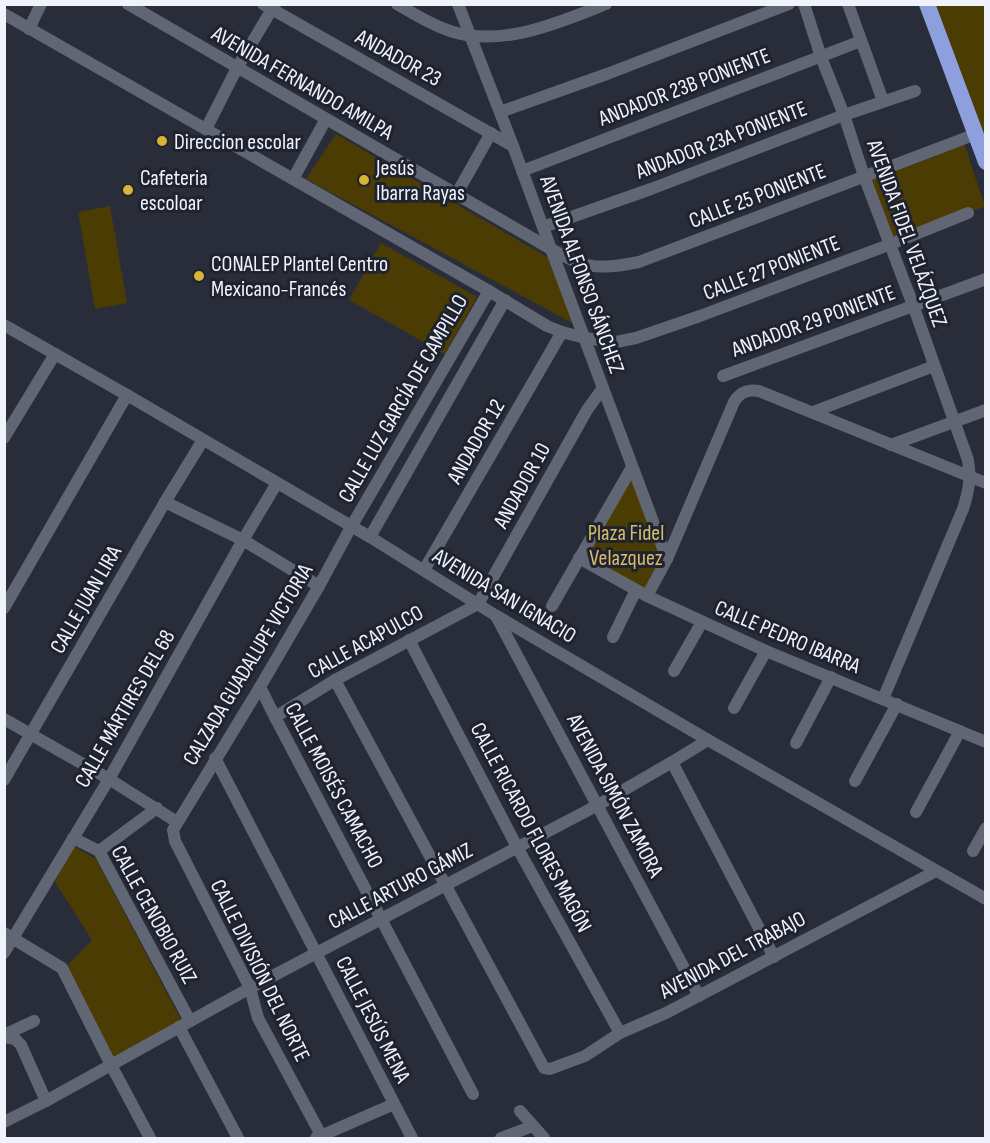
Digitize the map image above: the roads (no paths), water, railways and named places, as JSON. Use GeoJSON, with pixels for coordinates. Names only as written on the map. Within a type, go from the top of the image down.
{"type":"FeatureCollection","features":[{"type":"Feature","properties":{"kind":"highway"},"geometry":{"type":"LineString","coordinates":[[927,4],[986,162]]}},
{"type":"Feature","properties":{"kind":"street"},"geometry":{"type":"LineString","coordinates":[[29,28],[41,4]]}},
{"type":"Feature","properties":{"kind":"street","name":"AVENIDA FERNANDO AMILPA"},"geometry":{"type":"LineString","coordinates":[[128,4],[550,249]]}},
{"type":"Feature","properties":{"kind":"street"},"geometry":{"type":"LineString","coordinates":[[397,4],[451,32],[494,37],[525,32],[559,22],[606,4]]}},
{"type":"Feature","properties":{"kind":"street","name":"AVENIDA ALFONSO SÁNCHEZ"},"geometry":{"type":"LineString","coordinates":[[459,4],[667,558]]}},
{"type":"Feature","properties":{"kind":"street"},"geometry":{"type":"LineString","coordinates":[[500,112],[607,74],[789,4]]}},
{"type":"Feature","properties":{"kind":"street","name":"AVENIDA FIDEL VELÁZQUEZ"},"geometry":{"type":"LineString","coordinates":[[804,4],[821,57],[968,460],[981,480]]}},
{"type":"Feature","properties":{"kind":"street"},"geometry":{"type":"LineString","coordinates":[[848,4],[883,102]]}},
{"type":"Feature","properties":{"kind":"street"},"geometry":{"type":"LineString","coordinates":[[206,129],[270,6]]}},
{"type":"Feature","properties":{"kind":"street","name":"ANDADOR 23"},"geometry":{"type":"LineString","coordinates":[[270,6],[513,146]]}},
{"type":"Feature","properties":{"kind":"street","name":"CALLE 27 PONIENTE"},"geometry":{"type":"LineString","coordinates":[[4,14],[547,326],[585,338],[616,342],[636,338],[700,316],[968,213]]}},
{"type":"Feature","properties":{"kind":"street","name":"ANDADOR 23B PONIENTE"},"geometry":{"type":"LineString","coordinates":[[522,171],[861,41]]}},
{"type":"Feature","properties":{"kind":"street","name":"ANDADOR 23A PONIENTE"},"geometry":{"type":"LineString","coordinates":[[543,227],[651,189],[844,115],[915,91]]}},
{"type":"Feature","properties":{"kind":"street"},"geometry":{"type":"LineString","coordinates":[[293,179],[326,119]]}},
{"type":"Feature","properties":{"kind":"street"},"geometry":{"type":"LineString","coordinates":[[456,195],[491,133]]}},
{"type":"Feature","properties":{"kind":"street","name":"CALLE 25 PONIENTE"},"geometry":{"type":"LineString","coordinates":[[550,249],[579,263],[603,267],[639,262],[976,134]]}},
{"type":"Feature","properties":{"kind":"street","name":"ANDADOR 29 PONIENTE"},"geometry":{"type":"LineString","coordinates":[[723,376],[986,279]]}},
{"type":"Feature","properties":{"kind":"street","name":"CALLE LUZ GARCÍA DE CAMPILLO"},"geometry":{"type":"LineString","coordinates":[[351,527],[489,291]]}},
{"type":"Feature","properties":{"kind":"street","name":"CALLE LUZ GARCÍA DE CAMPILLO"},"geometry":{"type":"LineString","coordinates":[[370,537],[505,300]]}},
{"type":"Feature","properties":{"kind":"street","name":"AVENIDA SAN IGNACIO"},"geometry":{"type":"LineString","coordinates":[[4,325],[370,537],[495,615],[708,740],[986,899]]}},
{"type":"Feature","properties":{"kind":"street","name":"ANDADOR 12"},"geometry":{"type":"LineString","coordinates":[[424,570],[561,332]]}},
{"type":"Feature","properties":{"kind":"street"},"geometry":{"type":"LineString","coordinates":[[4,438],[55,354]]}},
{"type":"Feature","properties":{"kind":"street"},"geometry":{"type":"LineString","coordinates":[[813,412],[934,366]]}},
{"type":"Feature","properties":{"kind":"street","name":"ANDADOR 10"},"geometry":{"type":"LineString","coordinates":[[478,604],[587,410],[603,388]]}},
{"type":"Feature","properties":{"kind":"street"},"geometry":{"type":"LineString","coordinates":[[613,637],[667,558],[734,402],[744,392],[759,391],[981,480]]}},
{"type":"Feature","properties":{"kind":"street"},"geometry":{"type":"LineString","coordinates":[[4,608],[127,395]]}},
{"type":"Feature","properties":{"kind":"street"},"geometry":{"type":"LineString","coordinates":[[891,445],[986,410]]}},
{"type":"Feature","properties":{"kind":"street","name":"CALLE JUAN LIRA"},"geometry":{"type":"LineString","coordinates":[[4,780],[203,440]]}},
{"type":"Feature","properties":{"kind":"street"},"geometry":{"type":"LineString","coordinates":[[552,606],[632,468]]}},
{"type":"Feature","properties":{"kind":"street"},"geometry":{"type":"LineString","coordinates":[[883,699],[963,509],[969,489],[981,480]]}},
{"type":"Feature","properties":{"kind":"street","name":"CALLE MÁRTIRES DEL 68"},"geometry":{"type":"LineString","coordinates":[[4,953],[9,935],[109,779],[277,483]]}},
{"type":"Feature","properties":{"kind":"street"},"geometry":{"type":"LineString","coordinates":[[165,502],[243,540],[319,586]]}},
{"type":"Feature","properties":{"kind":"street","name":"CALZADA GUADALUPE VICTORIA"},"geometry":{"type":"LineString","coordinates":[[177,822],[260,687],[351,527]]}},
{"type":"Feature","properties":{"kind":"street","name":"CALLE PEDRO IBARRA"},"geometry":{"type":"LineString","coordinates":[[579,558],[641,593],[766,651],[986,742]]}},
{"type":"Feature","properties":{"kind":"street","name":"CALLE ACAPULCO"},"geometry":{"type":"LineString","coordinates":[[275,717],[335,680],[478,604]]}},
{"type":"Feature","properties":{"kind":"street","name":"AVENIDA SIMÓN ZAMORA"},"geometry":{"type":"LineString","coordinates":[[495,615],[699,996]]}},
{"type":"Feature","properties":{"kind":"street"},"geometry":{"type":"LineString","coordinates":[[674,671],[702,622]]}},
{"type":"Feature","properties":{"kind":"street","name":"CALLE RICARDO FLORES MAGÓN"},"geometry":{"type":"LineString","coordinates":[[409,640],[517,847],[620,1033]]}},
{"type":"Feature","properties":{"kind":"street"},"geometry":{"type":"LineString","coordinates":[[734,708],[766,651]]}},
{"type":"Feature","properties":{"kind":"street"},"geometry":{"type":"LineString","coordinates":[[796,743],[831,677]]}},
{"type":"Feature","properties":{"kind":"street"},"geometry":{"type":"LineString","coordinates":[[335,680],[446,885]]}},
{"type":"Feature","properties":{"kind":"street","name":"CALLE MOISÉS CAMACHO"},"geometry":{"type":"LineString","coordinates":[[260,687],[473,1094]]}},
{"type":"Feature","properties":{"kind":"street"},"geometry":{"type":"LineString","coordinates":[[855,781],[897,704]]}},
{"type":"Feature","properties":{"kind":"street"},"geometry":{"type":"LineString","coordinates":[[4,719],[109,779],[177,822]]}},
{"type":"Feature","properties":{"kind":"street"},"geometry":{"type":"LineString","coordinates":[[916,812],[960,731]]}},
{"type":"Feature","properties":{"kind":"street","name":"CALLE ARTURO GÁMIZ"},"geometry":{"type":"LineString","coordinates":[[4,1122],[250,988],[598,805],[708,740]]}},
{"type":"Feature","properties":{"kind":"street","name":"CALLE JESÚS MENA"},"geometry":{"type":"LineString","coordinates":[[215,758],[412,1138]]}},
{"type":"Feature","properties":{"kind":"street"},"geometry":{"type":"LineString","coordinates":[[672,762],[774,957]]}},
{"type":"Feature","properties":{"kind":"street"},"geometry":{"type":"LineString","coordinates":[[99,851],[157,808]]}},
{"type":"Feature","properties":{"kind":"street","name":"CALLE DIVISIÓN DEL NORTE"},"geometry":{"type":"LineString","coordinates":[[177,822],[173,830],[175,841],[250,988],[258,1018],[317,1137]]}},
{"type":"Feature","properties":{"kind":"street"},"geometry":{"type":"LineString","coordinates":[[973,851],[986,828]]}},
{"type":"Feature","properties":{"kind":"street","name":"CALLE CENOBIO RUIZ"},"geometry":{"type":"LineString","coordinates":[[73,838],[99,851],[185,1024],[238,1138]]}},
{"type":"Feature","properties":{"kind":"street","name":"AVENIDA DEL TRABAJO"},"geometry":{"type":"LineString","coordinates":[[446,885],[544,1068],[550,1069],[585,1056],[620,1033],[666,1013],[936,871]]}},
{"type":"Feature","properties":{"kind":"street"},"geometry":{"type":"LineString","coordinates":[[9,935],[62,968],[150,1138]]}},
{"type":"Feature","properties":{"kind":"street"},"geometry":{"type":"LineString","coordinates":[[4,1036],[34,1022]]}},
{"type":"Feature","properties":{"kind":"street"},"geometry":{"type":"LineString","coordinates":[[4,1036],[15,1039],[21,1045],[46,1101]]}},
{"type":"Feature","properties":{"kind":"street"},"geometry":{"type":"LineString","coordinates":[[317,1137],[394,1104]]}},
{"type":"Feature","properties":{"kind":"street"},"geometry":{"type":"LineString","coordinates":[[520,1111],[544,1138]]}},
{"type":"Feature","properties":{"kind":"street"},"geometry":{"type":"LineString","coordinates":[[501,1138],[533,1126]]}},
{"type":"Feature","properties":{"kind":"place","name":"Direccion escolar"},"geometry":{"type":"Point","coordinates":[162,141]}},
{"type":"Feature","properties":{"kind":"place","name":"Jesús Ibarra Rayas"},"geometry":{"type":"Point","coordinates":[364,180]}},
{"type":"Feature","properties":{"kind":"place","name":"Cafeteria escoloar"},"geometry":{"type":"Point","coordinates":[128,190]}},
{"type":"Feature","properties":{"kind":"place","name":"CONALEP Plantel Centro Mexicano-Francés"},"geometry":{"type":"Point","coordinates":[199,276]}},
{"type":"Feature","properties":{"kind":"park label","name":"Plaza Fidel Velazquez"},"geometry":{"type":"Point","coordinates":[626,544]}}]}
